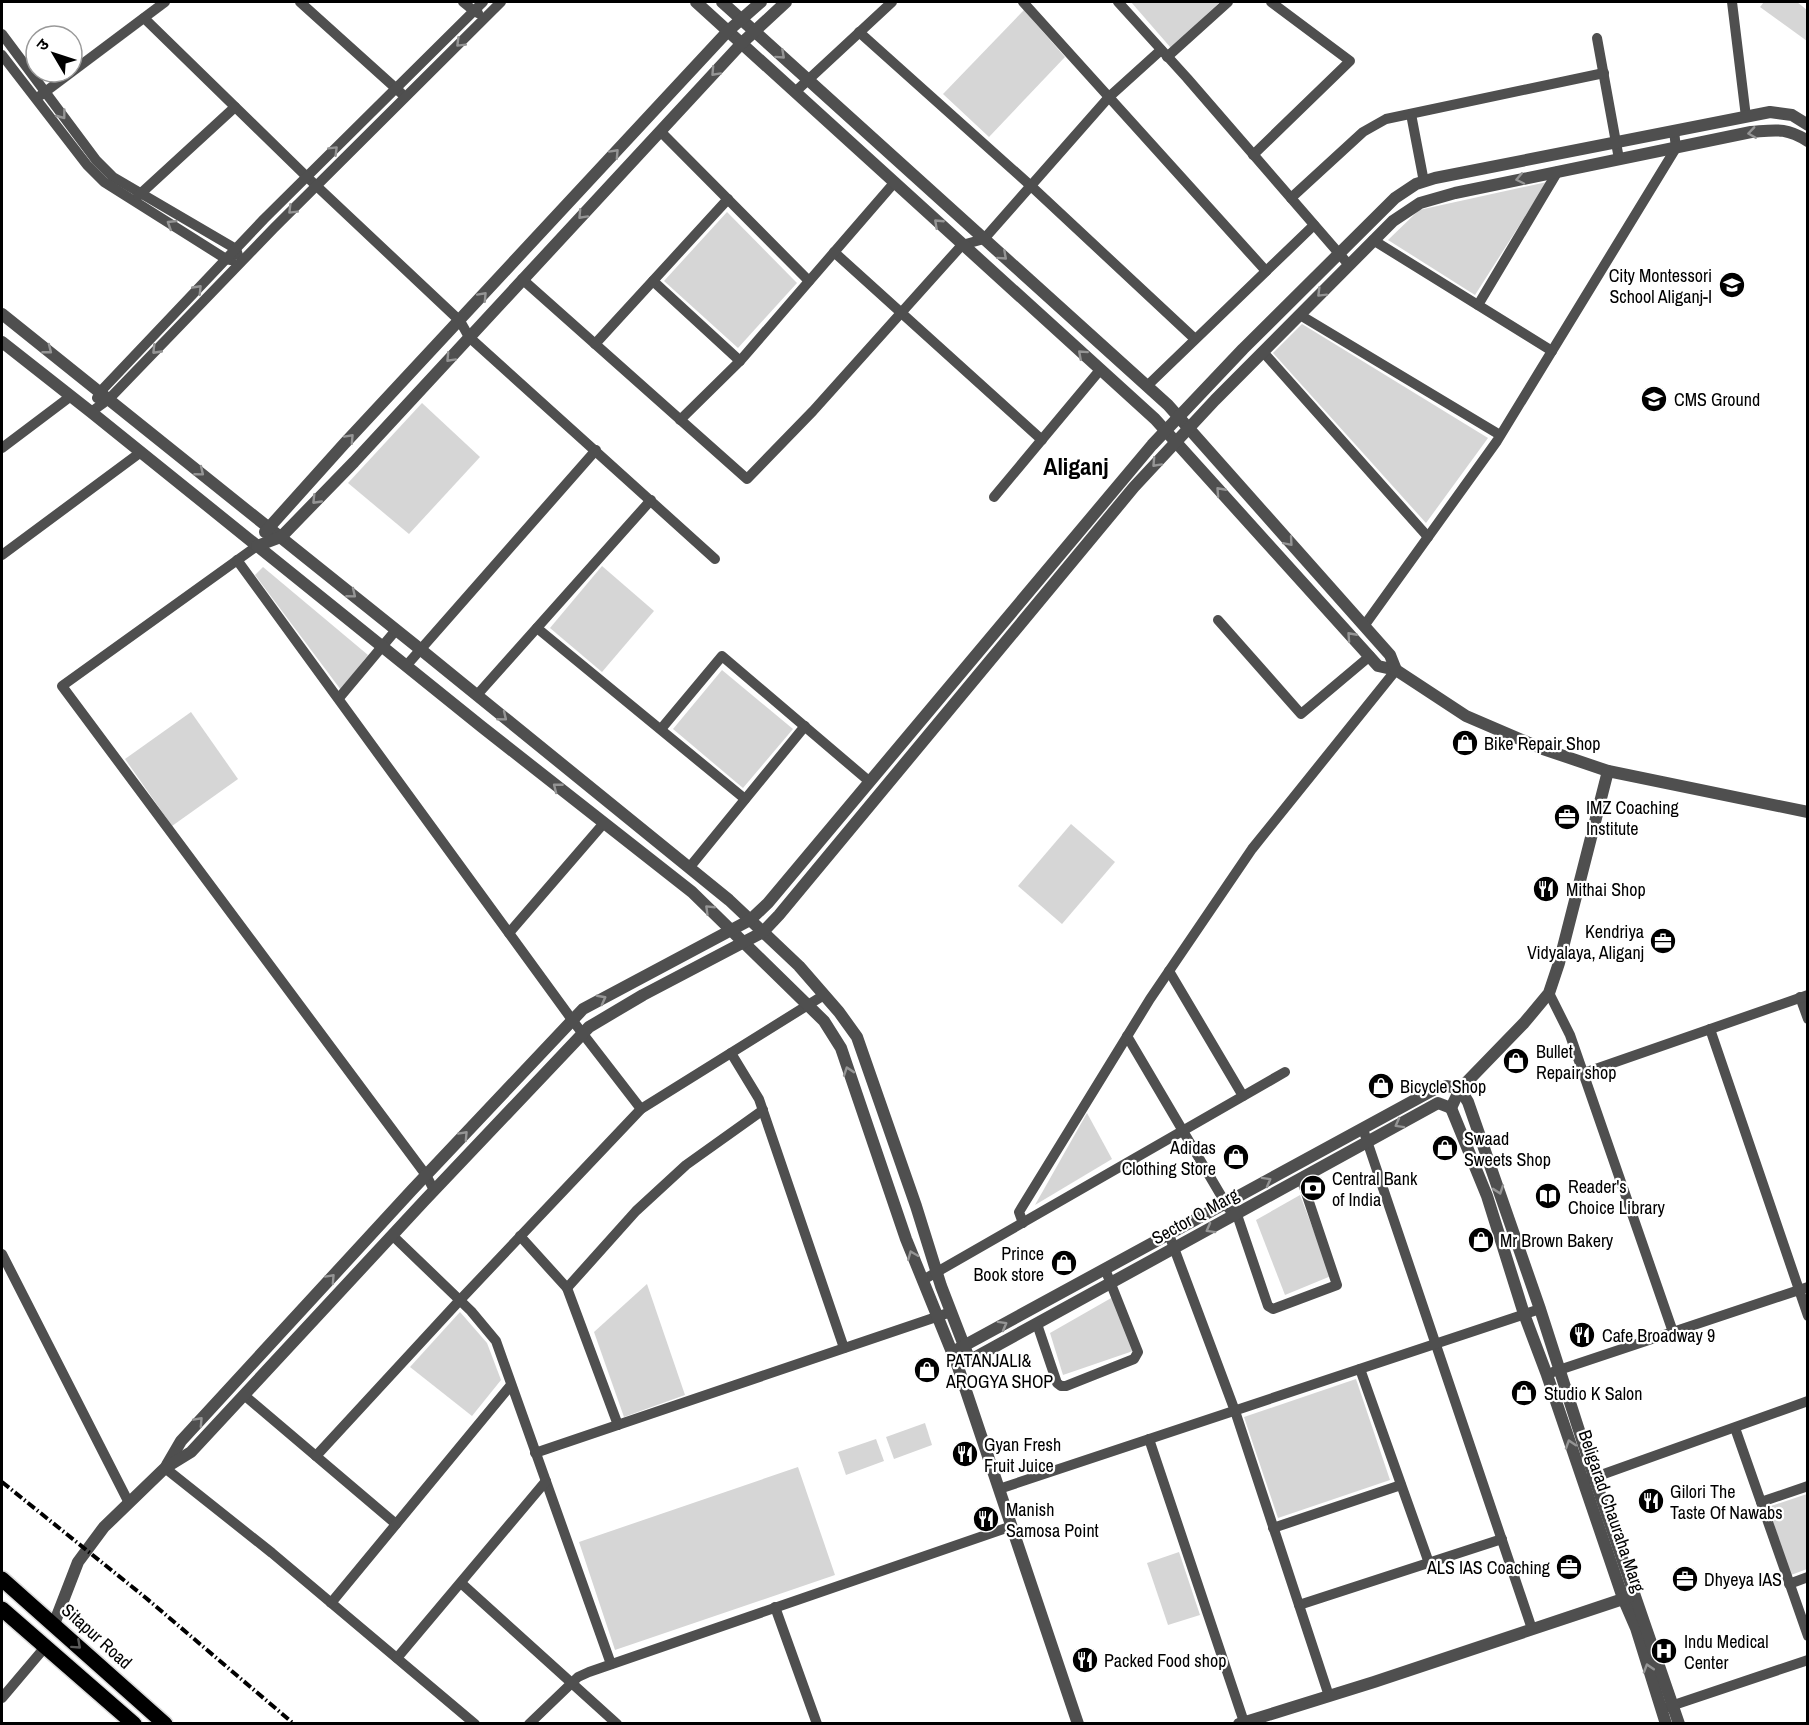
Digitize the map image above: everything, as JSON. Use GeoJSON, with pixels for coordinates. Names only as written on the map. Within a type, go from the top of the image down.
{"type":"FeatureCollection","features":[{"type":"Feature","properties":{"kind":"main road","name":"Sitapur Road"},"geometry":{"type":"LineString","coordinates":[[2,1580],[165,1724]]}},
{"type":"Feature","properties":{"kind":"main road"},"geometry":{"type":"LineString","coordinates":[[2,1609],[134,1724]]}},
{"type":"Feature","properties":{"kind":"street"},"geometry":{"type":"LineString","coordinates":[[41,96],[165,2]]}},
{"type":"Feature","properties":{"kind":"street"},"geometry":{"type":"LineString","coordinates":[[300,2],[405,97]]}},
{"type":"Feature","properties":{"kind":"street"},"geometry":{"type":"LineString","coordinates":[[463,2],[479,4],[487,16]]}},
{"type":"Feature","properties":{"kind":"street"},"geometry":{"type":"LineString","coordinates":[[105,395],[501,2]]}},
{"type":"Feature","properties":{"kind":"street"},"geometry":{"type":"LineString","coordinates":[[696,2],[1155,419],[1378,666],[1396,670],[1466,716],[1543,749],[1608,771],[1808,812]]}},
{"type":"Feature","properties":{"kind":"street"},"geometry":{"type":"LineString","coordinates":[[722,2],[1179,417],[1390,656],[1396,670]]}},
{"type":"Feature","properties":{"kind":"street"},"geometry":{"type":"LineString","coordinates":[[257,546],[268,527],[728,31],[761,2]]}},
{"type":"Feature","properties":{"kind":"street"},"geometry":{"type":"LineString","coordinates":[[434,1190],[426,1176],[62,686],[257,546],[280,537],[354,462],[742,43],[786,2]]}},
{"type":"Feature","properties":{"kind":"street"},"geometry":{"type":"LineString","coordinates":[[795,92],[892,2]]}},
{"type":"Feature","properties":{"kind":"street"},"geometry":{"type":"LineString","coordinates":[[1023,2],[1266,271]]}},
{"type":"Feature","properties":{"kind":"street"},"geometry":{"type":"LineString","coordinates":[[1118,2],[1349,265]]}},
{"type":"Feature","properties":{"kind":"street"},"geometry":{"type":"LineString","coordinates":[[522,279],[747,479],[813,411],[962,245],[984,239],[1109,97],[1228,2]]}},
{"type":"Feature","properties":{"kind":"street"},"geometry":{"type":"LineString","coordinates":[[1253,155],[1350,61],[1271,2]]}},
{"type":"Feature","properties":{"kind":"street"},"geometry":{"type":"LineString","coordinates":[[1732,2],[1746,117]]}},
{"type":"Feature","properties":{"kind":"street"},"geometry":{"type":"LineString","coordinates":[[91,412],[226,259],[479,4]]}},
{"type":"Feature","properties":{"kind":"street"},"geometry":{"type":"LineString","coordinates":[[144,18],[316,186],[460,321],[469,337],[715,559]]}},
{"type":"Feature","properties":{"kind":"street"},"geometry":{"type":"LineString","coordinates":[[859,32],[1031,186],[1195,339]]}},
{"type":"Feature","properties":{"kind":"street"},"geometry":{"type":"LineString","coordinates":[[2,34],[41,96]]}},
{"type":"Feature","properties":{"kind":"street"},"geometry":{"type":"LineString","coordinates":[[1597,38],[1619,159]]}},
{"type":"Feature","properties":{"kind":"street"},"geometry":{"type":"LineString","coordinates":[[2,55],[113,177],[137,197],[226,259],[240,262]]}},
{"type":"Feature","properties":{"kind":"street"},"geometry":{"type":"LineString","coordinates":[[1291,198],[1363,132],[1386,119],[1604,73]]}},
{"type":"Feature","properties":{"kind":"street"},"geometry":{"type":"LineString","coordinates":[[137,197],[235,107]]}},
{"type":"Feature","properties":{"kind":"street"},"geometry":{"type":"LineString","coordinates":[[165,1468],[181,1441],[583,1009],[750,920],[768,903],[1152,445],[1243,349],[1395,198],[1416,184],[1435,178],[1770,112],[1792,115],[1808,125]]}},
{"type":"Feature","properties":{"kind":"street"},"geometry":{"type":"LineString","coordinates":[[1411,114],[1424,182]]}},
{"type":"Feature","properties":{"kind":"street"},"geometry":{"type":"LineString","coordinates":[[54,1624],[78,1562],[105,1527],[165,1468],[191,1452],[589,1027],[643,995],[763,932],[1134,487],[1392,221],[1420,203],[1455,193],[1751,132],[1780,129],[1808,141]]}},
{"type":"Feature","properties":{"kind":"street"},"geometry":{"type":"LineString","coordinates":[[660,131],[809,281]]}},
{"type":"Feature","properties":{"kind":"street"},"geometry":{"type":"LineString","coordinates":[[1364,626],[1500,435],[1676,148],[1674,131]]}},
{"type":"Feature","properties":{"kind":"street"},"geometry":{"type":"LineString","coordinates":[[1478,305],[1558,171]]}},
{"type":"Feature","properties":{"kind":"street"},"geometry":{"type":"LineString","coordinates":[[680,420],[740,361],[894,183]]}},
{"type":"Feature","properties":{"kind":"street"},"geometry":{"type":"LineString","coordinates":[[137,197],[236,249],[240,262]]}},
{"type":"Feature","properties":{"kind":"street"},"geometry":{"type":"LineString","coordinates":[[595,344],[728,199]]}},
{"type":"Feature","properties":{"kind":"street"},"geometry":{"type":"LineString","coordinates":[[1147,386],[1314,225]]}},
{"type":"Feature","properties":{"kind":"street"},"geometry":{"type":"LineString","coordinates":[[1373,240],[1552,351]]}},
{"type":"Feature","properties":{"kind":"street"},"geometry":{"type":"LineString","coordinates":[[834,252],[1042,440]]}},
{"type":"Feature","properties":{"kind":"street"},"geometry":{"type":"LineString","coordinates":[[653,281],[740,361]]}},
{"type":"Feature","properties":{"kind":"street"},"geometry":{"type":"LineString","coordinates":[[2,314],[729,900],[799,966],[857,1037],[937,1273],[970,1361]]}},
{"type":"Feature","properties":{"kind":"street"},"geometry":{"type":"LineString","coordinates":[[1300,315],[1500,435]]}},
{"type":"Feature","properties":{"kind":"street"},"geometry":{"type":"LineString","coordinates":[[2,342],[692,892],[824,1021],[841,1048],[906,1239],[958,1367],[1078,1724]]}},
{"type":"Feature","properties":{"kind":"street"},"geometry":{"type":"LineString","coordinates":[[1263,352],[1428,537]]}},
{"type":"Feature","properties":{"kind":"street"},"geometry":{"type":"LineString","coordinates":[[994,498],[1100,370]]}},
{"type":"Feature","properties":{"kind":"street"},"geometry":{"type":"LineString","coordinates":[[2,448],[71,396]]}},
{"type":"Feature","properties":{"kind":"street"},"geometry":{"type":"LineString","coordinates":[[406,666],[596,450]]}},
{"type":"Feature","properties":{"kind":"street"},"geometry":{"type":"LineString","coordinates":[[2,555],[141,452]]}},
{"type":"Feature","properties":{"kind":"street"},"geometry":{"type":"LineString","coordinates":[[477,695],[651,500]]}},
{"type":"Feature","properties":{"kind":"street"},"geometry":{"type":"LineString","coordinates":[[237,560],[573,1021],[641,1109]]}},
{"type":"Feature","properties":{"kind":"street"},"geometry":{"type":"LineString","coordinates":[[1008,617],[1019,626]]}},
{"type":"Feature","properties":{"kind":"street"},"geometry":{"type":"LineString","coordinates":[[1218,620],[1301,714],[1370,656]]}},
{"type":"Feature","properties":{"kind":"street"},"geometry":{"type":"LineString","coordinates":[[537,628],[745,799]]}},
{"type":"Feature","properties":{"kind":"street"},"geometry":{"type":"LineString","coordinates":[[339,699],[396,630]]}},
{"type":"Feature","properties":{"kind":"street"},"geometry":{"type":"LineString","coordinates":[[661,729],[722,656],[870,782]]}},
{"type":"Feature","properties":{"kind":"street"},"geometry":{"type":"LineString","coordinates":[[1023,1223],[1019,1212],[1168,971],[1252,849],[1396,670]]}},
{"type":"Feature","properties":{"kind":"street"},"geometry":{"type":"LineString","coordinates":[[689,868],[805,726]]}},
{"type":"Feature","properties":{"kind":"street"},"geometry":{"type":"LineString","coordinates":[[1451,1108],[1460,1089],[1550,993],[1608,771]]}},
{"type":"Feature","properties":{"kind":"street"},"geometry":{"type":"LineString","coordinates":[[510,933],[604,823]]}},
{"type":"Feature","properties":{"kind":"street"},"geometry":{"type":"LineString","coordinates":[[1168,971],[1243,1096]]}},
{"type":"Feature","properties":{"kind":"street"},"geometry":{"type":"LineString","coordinates":[[1550,993],[1570,1035],[1673,1332]]}},
{"type":"Feature","properties":{"kind":"street"},"geometry":{"type":"LineString","coordinates":[[316,1456],[459,1300],[641,1109],[824,994]]}},
{"type":"Feature","properties":{"kind":"street"},"geometry":{"type":"LineString","coordinates":[[1584,1074],[1804,996],[1808,1019]]}},
{"type":"Feature","properties":{"kind":"street"},"geometry":{"type":"LineString","coordinates":[[1710,1029],[1803,1288],[1808,1316]]}},
{"type":"Feature","properties":{"kind":"street"},"geometry":{"type":"LineString","coordinates":[[1127,1036],[1183,1131],[1229,1202],[1270,1308],[1273,1309],[1337,1285],[1301,1178]]}},
{"type":"Feature","properties":{"kind":"street"},"geometry":{"type":"LineString","coordinates":[[731,1053],[759,1099],[844,1348]]}},
{"type":"Feature","properties":{"kind":"street"},"geometry":{"type":"LineString","coordinates":[[923,1280],[1285,1072]]}},
{"type":"Feature","properties":{"kind":"street"},"geometry":{"type":"LineString","coordinates":[[952,1352],[1435,1089],[1447,1086],[1460,1089],[1468,1102],[1540,1309],[1594,1477],[1629,1596],[1679,1724]]}},
{"type":"Feature","properties":{"kind":"street","name":"Sector Q Marg"},"geometry":{"type":"LineString","coordinates":[[958,1367],[1438,1103],[1451,1108]]}},
{"type":"Feature","properties":{"kind":"street","name":"Beligarad Chauraha Marg"},"geometry":{"type":"LineString","coordinates":[[1451,1108],[1487,1196],[1524,1314],[1547,1375],[1582,1482],[1629,1596],[1636,1628],[1666,1724]]}},
{"type":"Feature","properties":{"kind":"street"},"geometry":{"type":"LineString","coordinates":[[567,1288],[636,1211],[686,1165],[763,1110]]}},
{"type":"Feature","properties":{"kind":"street"},"geometry":{"type":"LineString","coordinates":[[1363,1129],[1532,1629]]}},
{"type":"Feature","properties":{"kind":"street"},"geometry":{"type":"LineString","coordinates":[[392,1235],[471,1311],[496,1341],[611,1664]]}},
{"type":"Feature","properties":{"kind":"street"},"geometry":{"type":"LineString","coordinates":[[1168,1235],[1235,1411],[1329,1696]]}},
{"type":"Feature","properties":{"kind":"street"},"geometry":{"type":"LineString","coordinates":[[520,1236],[567,1288],[618,1425]]}},
{"type":"Feature","properties":{"kind":"street"},"geometry":{"type":"LineString","coordinates":[[2,1254],[129,1503]]}},
{"type":"Feature","properties":{"kind":"street"},"geometry":{"type":"LineString","coordinates":[[1037,1324],[1057,1383],[1061,1386],[1134,1359],[1138,1352],[1105,1269]]}},
{"type":"Feature","properties":{"kind":"street"},"geometry":{"type":"LineString","coordinates":[[1547,1375],[1803,1288]]}},
{"type":"Feature","properties":{"kind":"street"},"geometry":{"type":"LineString","coordinates":[[999,1489],[1540,1309]]}},
{"type":"Feature","properties":{"kind":"street"},"geometry":{"type":"LineString","coordinates":[[536,1453],[951,1312]]}},
{"type":"Feature","properties":{"kind":"street"},"geometry":{"type":"LineString","coordinates":[[1360,1369],[1429,1563]]}},
{"type":"Feature","properties":{"kind":"street"},"geometry":{"type":"LineString","coordinates":[[332,1603],[511,1385]]}},
{"type":"Feature","properties":{"kind":"street"},"geometry":{"type":"LineString","coordinates":[[244,1395],[396,1524]]}},
{"type":"Feature","properties":{"kind":"street"},"geometry":{"type":"LineString","coordinates":[[1582,1482],[1808,1401]]}},
{"type":"Feature","properties":{"kind":"street"},"geometry":{"type":"LineString","coordinates":[[1735,1428],[1808,1636]]}},
{"type":"Feature","properties":{"kind":"street"},"geometry":{"type":"LineString","coordinates":[[1149,1439],[1242,1723],[1629,1596]]}},
{"type":"Feature","properties":{"kind":"street"},"geometry":{"type":"LineString","coordinates":[[165,1468],[272,1553],[475,1724]]}},
{"type":"Feature","properties":{"kind":"street"},"geometry":{"type":"LineString","coordinates":[[397,1658],[546,1481]]}},
{"type":"Feature","properties":{"kind":"street"},"geometry":{"type":"LineString","coordinates":[[1273,1528],[1401,1485]]}},
{"type":"Feature","properties":{"kind":"street"},"geometry":{"type":"LineString","coordinates":[[1761,1502],[1808,1486]]}},
{"type":"Feature","properties":{"kind":"street"},"geometry":{"type":"LineString","coordinates":[[529,1724],[578,1677],[1012,1526]]}},
{"type":"Feature","properties":{"kind":"street"},"geometry":{"type":"LineString","coordinates":[[1299,1605],[1502,1539]]}},
{"type":"Feature","properties":{"kind":"street"},"geometry":{"type":"LineString","coordinates":[[1789,1584],[1808,1577]]}},
{"type":"Feature","properties":{"kind":"street"},"geometry":{"type":"LineString","coordinates":[[461,1583],[617,1724]]}},
{"type":"Feature","properties":{"kind":"street"},"geometry":{"type":"LineString","coordinates":[[775,1607],[817,1724]]}},
{"type":"Feature","properties":{"kind":"street"},"geometry":{"type":"LineString","coordinates":[[2,1698],[46,1646]]}},
{"type":"Feature","properties":{"kind":"street"},"geometry":{"type":"LineString","coordinates":[[1661,1710],[1808,1660]]}},
{"type":"Feature","properties":{"kind":"shaded area"},"geometry":{"type":"Polygon","coordinates":[[[1131,2],[1220,2],[1171,48],[1131,2]]]}},
{"type":"Feature","properties":{"kind":"shaded area"},"geometry":{"type":"Polygon","coordinates":[[[1764,2],[1797,2],[1807,10],[1807,41],[1760,7],[1764,2]]]}},
{"type":"Feature","properties":{"kind":"shaded area"},"geometry":{"type":"Polygon","coordinates":[[[1024,10],[1065,57],[989,137],[943,94],[1024,10]]]}},
{"type":"Feature","properties":{"kind":"shaded area"},"geometry":{"type":"Polygon","coordinates":[[[1547,182],[1475,295],[1388,240],[1419,210],[1547,182]]]}},
{"type":"Feature","properties":{"kind":"shaded area"},"geometry":{"type":"Polygon","coordinates":[[[727,212],[797,283],[738,348],[664,281],[727,212]]]}},
{"type":"Feature","properties":{"kind":"shaded area"},"geometry":{"type":"Polygon","coordinates":[[[1302,324],[1488,438],[1426,523],[1273,353],[1302,324]]]}},
{"type":"Feature","properties":{"kind":"shaded area"},"geometry":{"type":"Polygon","coordinates":[[[422,403],[480,457],[409,534],[348,483],[422,403]]]}},
{"type":"Feature","properties":{"kind":"shaded area"},"geometry":{"type":"Polygon","coordinates":[[[602,566],[654,611],[602,672],[550,628],[602,566]]]}},
{"type":"Feature","properties":{"kind":"shaded area"},"geometry":{"type":"Polygon","coordinates":[[[263,567],[368,655],[341,690],[255,575],[263,567]]]}},
{"type":"Feature","properties":{"kind":"shaded area"},"geometry":{"type":"Polygon","coordinates":[[[722,670],[793,729],[743,788],[673,729],[722,670]]]}},
{"type":"Feature","properties":{"kind":"shaded area"},"geometry":{"type":"Polygon","coordinates":[[[191,712],[238,779],[172,826],[125,759],[191,712]]]}},
{"type":"Feature","properties":{"kind":"shaded area"},"geometry":{"type":"Polygon","coordinates":[[[1071,824],[1115,862],[1062,924],[1018,886],[1071,824]]]}},
{"type":"Feature","properties":{"kind":"shaded area"},"geometry":{"type":"Polygon","coordinates":[[[1087,1113],[1112,1159],[1035,1205],[1087,1113]]]}},
{"type":"Feature","properties":{"kind":"shaded area"},"geometry":{"type":"Polygon","coordinates":[[[1300,1195],[1331,1276],[1285,1295],[1256,1220],[1300,1195]]]}},
{"type":"Feature","properties":{"kind":"shaded area"},"geometry":{"type":"Polygon","coordinates":[[[647,1284],[685,1395],[624,1417],[594,1332],[647,1284]]]}},
{"type":"Feature","properties":{"kind":"shaded area"},"geometry":{"type":"Polygon","coordinates":[[[1113,1297],[1133,1351],[1063,1375],[1050,1333],[1113,1297]]]}},
{"type":"Feature","properties":{"kind":"shaded area"},"geometry":{"type":"Polygon","coordinates":[[[460,1312],[487,1343],[501,1380],[472,1416],[410,1367],[460,1312]]]}},
{"type":"Feature","properties":{"kind":"shaded area"},"geometry":{"type":"Polygon","coordinates":[[[1356,1379],[1390,1480],[1278,1518],[1244,1417],[1356,1379]]]}},
{"type":"Feature","properties":{"kind":"shaded area"},"geometry":{"type":"Polygon","coordinates":[[[925,1423],[932,1445],[894,1459],[886,1437],[925,1423]]]}},
{"type":"Feature","properties":{"kind":"shaded area"},"geometry":{"type":"Polygon","coordinates":[[[876,1439],[884,1461],[846,1475],[838,1452],[876,1439]]]}},
{"type":"Feature","properties":{"kind":"shaded area"},"geometry":{"type":"Polygon","coordinates":[[[798,1467],[835,1575],[615,1650],[579,1542],[798,1467]]]}},
{"type":"Feature","properties":{"kind":"shaded area"},"geometry":{"type":"Polygon","coordinates":[[[1807,1494],[1807,1569],[1791,1575],[1768,1507],[1807,1494]]]}},
{"type":"Feature","properties":{"kind":"shaded area"},"geometry":{"type":"Polygon","coordinates":[[[1179,1552],[1200,1615],[1168,1625],[1147,1563],[1179,1552]]]}},
{"type":"Feature","properties":{"kind":"railway"},"geometry":{"type":"LineString","coordinates":[[2,1482],[146,1598],[294,1724]]}},
{"type":"Feature","properties":{"kind":"place","name":"City Montessori School Aliganj-I"},"geometry":{"type":"Point","coordinates":[1732,285]}},
{"type":"Feature","properties":{"kind":"place","name":"CMS Ground"},"geometry":{"type":"Point","coordinates":[1654,399]}},
{"type":"Feature","properties":{"kind":"place","name":"Bike Repair Shop"},"geometry":{"type":"Point","coordinates":[1465,743]}},
{"type":"Feature","properties":{"kind":"place","name":"IMZ Coaching Institute"},"geometry":{"type":"Point","coordinates":[1567,817]}},
{"type":"Feature","properties":{"kind":"place","name":"Mithai Shop"},"geometry":{"type":"Point","coordinates":[1546,889]}},
{"type":"Feature","properties":{"kind":"place","name":"Kendriya Vidyalaya, Aliganj"},"geometry":{"type":"Point","coordinates":[1663,941]}},
{"type":"Feature","properties":{"kind":"place","name":"Bullet Repair shop"},"geometry":{"type":"Point","coordinates":[1516,1061]}},
{"type":"Feature","properties":{"kind":"place","name":"Bicycle Shop"},"geometry":{"type":"Point","coordinates":[1381,1086]}},
{"type":"Feature","properties":{"kind":"place","name":"Swaad Sweets Shop"},"geometry":{"type":"Point","coordinates":[1445,1148]}},
{"type":"Feature","properties":{"kind":"place","name":"Adidas Clothing Store"},"geometry":{"type":"Point","coordinates":[1236,1157]}},
{"type":"Feature","properties":{"kind":"place","name":"Central Bank of India"},"geometry":{"type":"Point","coordinates":[1313,1188]}},
{"type":"Feature","properties":{"kind":"place","name":"Reader's Choice Library"},"geometry":{"type":"Point","coordinates":[1548,1196]}},
{"type":"Feature","properties":{"kind":"place","name":"Mr Brown Bakery"},"geometry":{"type":"Point","coordinates":[1481,1240]}},
{"type":"Feature","properties":{"kind":"place","name":"Prince Book store"},"geometry":{"type":"Point","coordinates":[1064,1263]}},
{"type":"Feature","properties":{"kind":"place","name":"Cafe Broadway 9"},"geometry":{"type":"Point","coordinates":[1582,1335]}},
{"type":"Feature","properties":{"kind":"place","name":"PATANJALI& AROGYA SHOP"},"geometry":{"type":"Point","coordinates":[927,1370]}},
{"type":"Feature","properties":{"kind":"place","name":"Studio K Salon"},"geometry":{"type":"Point","coordinates":[1524,1393]}},
{"type":"Feature","properties":{"kind":"place","name":"Gyan Fresh Fruit Juice"},"geometry":{"type":"Point","coordinates":[965,1454]}},
{"type":"Feature","properties":{"kind":"place","name":"Gilori The Taste Of Nawabs"},"geometry":{"type":"Point","coordinates":[1651,1501]}},
{"type":"Feature","properties":{"kind":"place","name":"Manish Samosa Point"},"geometry":{"type":"Point","coordinates":[986,1519]}},
{"type":"Feature","properties":{"kind":"place","name":"ALS IAS Coaching"},"geometry":{"type":"Point","coordinates":[1569,1567]}},
{"type":"Feature","properties":{"kind":"place","name":"Dhyeya IAS"},"geometry":{"type":"Point","coordinates":[1685,1579]}},
{"type":"Feature","properties":{"kind":"place","name":"Indu Medical Center"},"geometry":{"type":"Point","coordinates":[1664,1651]}},
{"type":"Feature","properties":{"kind":"place","name":"Packed Food shop"},"geometry":{"type":"Point","coordinates":[1085,1660]}},
{"type":"Feature","properties":{"kind":"district","name":"Aliganj"},"geometry":{"type":"Point","coordinates":[1076,466]}}]}
